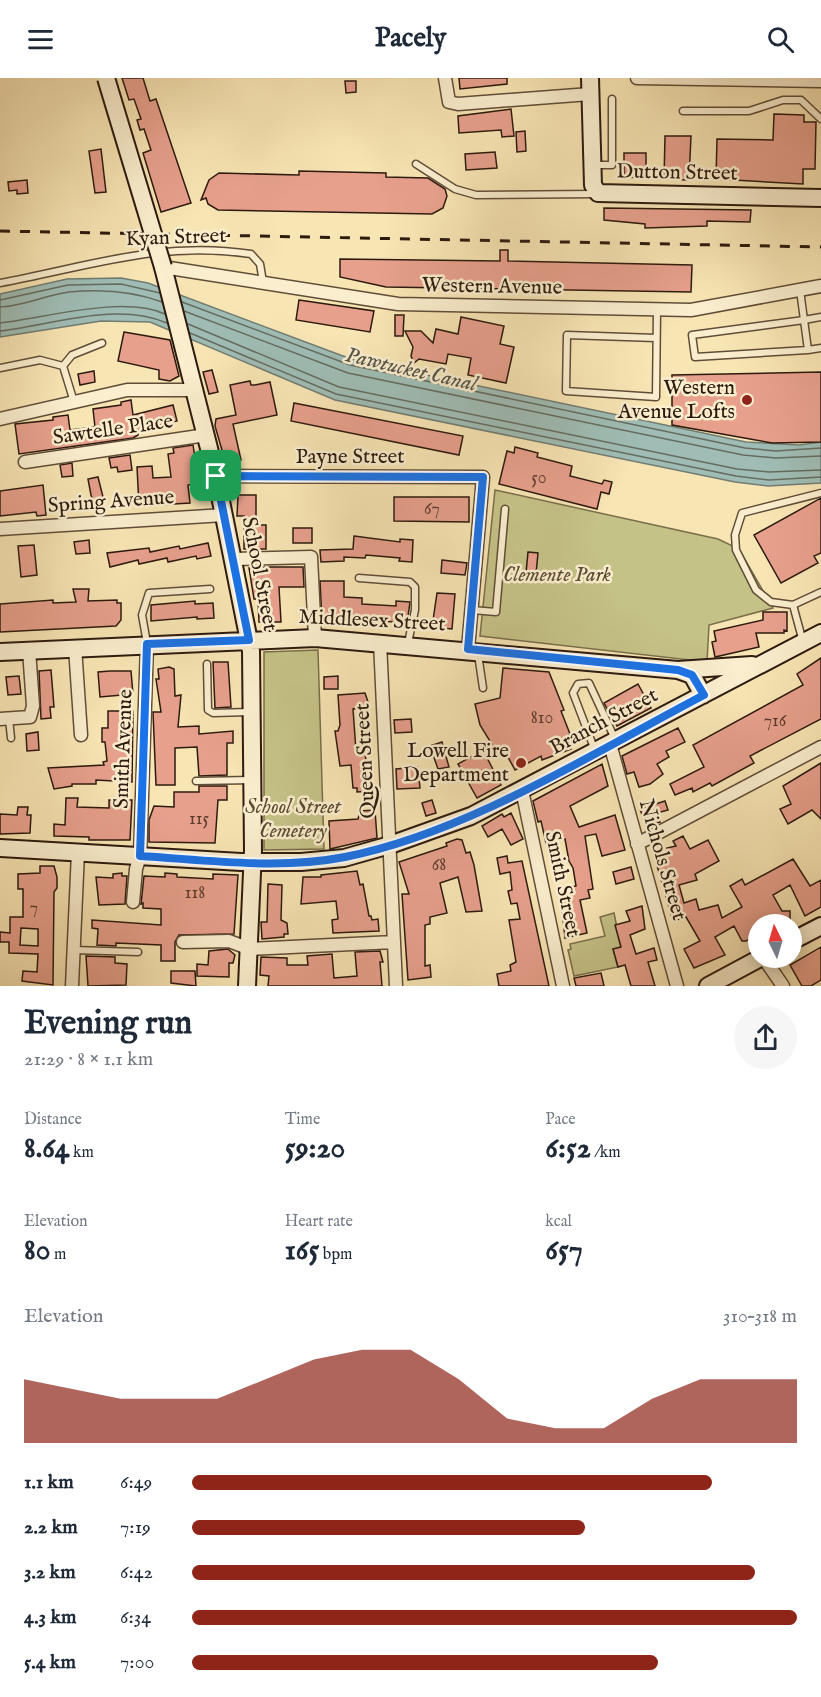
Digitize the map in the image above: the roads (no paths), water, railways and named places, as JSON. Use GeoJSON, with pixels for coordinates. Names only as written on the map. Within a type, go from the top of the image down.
{"type":"FeatureCollection","features":[{"type":"Feature","properties":{"kind":"main road","name":"School Street"},"geometry":{"type":"LineString","coordinates":[[106,78],[163,267],[184,346],[216,476],[249,640],[253,862],[248,986]]}},
{"type":"Feature","properties":{"kind":"main road","name":"Dutton Street"},"geometry":{"type":"LineString","coordinates":[[590,86],[594,188],[602,194],[821,198]]}},
{"type":"Feature","properties":{"kind":"main road"},"geometry":{"type":"LineString","coordinates":[[678,670],[692,675],[704,695],[821,633]]}},
{"type":"Feature","properties":{"kind":"main road","name":"Middlesex Street"},"geometry":{"type":"LineString","coordinates":[[0,652],[315,638],[408,644],[678,670],[761,664]]}},
{"type":"Feature","properties":{"kind":"main road","name":"Branch Street"},"geometry":{"type":"LineString","coordinates":[[0,848],[253,862],[301,862],[344,858],[390,845],[471,816],[704,695]]}},
{"type":"Feature","properties":{"kind":"main road"},"geometry":{"type":"LineString","coordinates":[[802,936],[821,926]]}},
{"type":"Feature","properties":{"kind":"main road"},"geometry":{"type":"LineString","coordinates":[[708,986],[748,965]]}},
{"type":"Feature","properties":{"kind":"street"},"geometry":{"type":"LineString","coordinates":[[445,78],[449,102],[458,104],[590,86]]}},
{"type":"Feature","properties":{"kind":"street"},"geometry":{"type":"LineString","coordinates":[[637,78],[821,81]]}},
{"type":"Feature","properties":{"kind":"street","name":"Western Avenue"},"geometry":{"type":"LineString","coordinates":[[163,267],[398,304],[691,310],[821,286]]}},
{"type":"Feature","properties":{"kind":"street"},"geometry":{"type":"LineString","coordinates":[[0,418],[135,389],[195,390]]}},
{"type":"Feature","properties":{"kind":"street","name":"Sawtelle Place"},"geometry":{"type":"LineString","coordinates":[[25,462],[206,435]]}},
{"type":"Feature","properties":{"kind":"street","name":"Payne Street"},"geometry":{"type":"LineString","coordinates":[[216,476],[483,477],[471,610]]}},
{"type":"Feature","properties":{"kind":"street","name":"Spring Avenue"},"geometry":{"type":"LineString","coordinates":[[0,529],[224,515]]}},
{"type":"Feature","properties":{"kind":"street"},"geometry":{"type":"LineString","coordinates":[[233,559],[311,557],[315,638]]}},
{"type":"Feature","properties":{"kind":"street"},"geometry":{"type":"LineString","coordinates":[[471,610],[473,650]]}},
{"type":"Feature","properties":{"kind":"street","name":"Queen Street"},"geometry":{"type":"LineString","coordinates":[[380,642],[396,986]]}},
{"type":"Feature","properties":{"kind":"street","name":"Smith Avenue"},"geometry":{"type":"LineString","coordinates":[[133,902],[136,869],[140,856],[147,644]]}},
{"type":"Feature","properties":{"kind":"street"},"geometry":{"type":"LineString","coordinates":[[75,647],[81,735]]}},
{"type":"Feature","properties":{"kind":"street"},"geometry":{"type":"LineString","coordinates":[[5,719],[30,717],[33,706],[29,650]]}},
{"type":"Feature","properties":{"kind":"street","name":"Nichols Street"},"geometry":{"type":"LineString","coordinates":[[607,746],[677,986]]}},
{"type":"Feature","properties":{"kind":"street"},"geometry":{"type":"LineString","coordinates":[[637,844],[821,747]]}},
{"type":"Feature","properties":{"kind":"street","name":"Smith Street"},"geometry":{"type":"LineString","coordinates":[[522,790],[563,986]]}},
{"type":"Feature","properties":{"kind":"street"},"geometry":{"type":"LineString","coordinates":[[72,986],[78,852]]}},
{"type":"Feature","properties":{"kind":"street"},"geometry":{"type":"LineString","coordinates":[[183,942],[229,941],[250,949],[394,942]]}},
{"type":"Feature","properties":{"kind":"street"},"geometry":{"type":"LineString","coordinates":[[771,968],[783,986]]}},
{"type":"Feature","properties":{"kind":"lane"},"geometry":{"type":"LineString","coordinates":[[592,165],[612,165],[612,99]]}},
{"type":"Feature","properties":{"kind":"lane"},"geometry":{"type":"LineString","coordinates":[[683,111],[749,111],[783,100],[801,100],[821,119]]}},
{"type":"Feature","properties":{"kind":"lane"},"geometry":{"type":"LineString","coordinates":[[416,164],[455,189],[476,195],[602,194]]}},
{"type":"Feature","properties":{"kind":"lane","name":"Kyan Street"},"geometry":{"type":"LineString","coordinates":[[0,284],[126,255],[163,251],[251,254],[260,264],[263,283]]}},
{"type":"Feature","properties":{"kind":"lane"},"geometry":{"type":"LineString","coordinates":[[800,290],[808,350]]}},
{"type":"Feature","properties":{"kind":"lane"},"geometry":{"type":"LineString","coordinates":[[656,338],[567,335],[566,391],[656,397],[657,309]]}},
{"type":"Feature","properties":{"kind":"lane"},"geometry":{"type":"LineString","coordinates":[[821,317],[692,335],[695,357],[821,348]]}},
{"type":"Feature","properties":{"kind":"lane"},"geometry":{"type":"LineString","coordinates":[[63,366],[72,355],[102,344]]}},
{"type":"Feature","properties":{"kind":"lane"},"geometry":{"type":"LineString","coordinates":[[0,368],[40,360],[63,366]]}},
{"type":"Feature","properties":{"kind":"lane"},"geometry":{"type":"LineString","coordinates":[[63,366],[75,403]]}},
{"type":"Feature","properties":{"kind":"lane"},"geometry":{"type":"LineString","coordinates":[[821,493],[742,513],[735,535],[736,550],[756,590],[771,602],[793,604],[821,592]]}},
{"type":"Feature","properties":{"kind":"lane"},"geometry":{"type":"LineString","coordinates":[[471,610],[496,612],[505,509]]}},
{"type":"Feature","properties":{"kind":"lane"},"geometry":{"type":"LineString","coordinates":[[359,578],[410,582],[415,587],[415,610],[408,644]]}},
{"type":"Feature","properties":{"kind":"lane"},"geometry":{"type":"LineString","coordinates":[[147,644],[142,615],[149,593],[210,589]]}},
{"type":"Feature","properties":{"kind":"lane"},"geometry":{"type":"LineString","coordinates":[[793,604],[803,642]]}},
{"type":"Feature","properties":{"kind":"lane"},"geometry":{"type":"LineString","coordinates":[[473,650],[483,688]]}},
{"type":"Feature","properties":{"kind":"lane"},"geometry":{"type":"LineString","coordinates":[[207,664],[208,710],[213,713],[252,712]]}},
{"type":"Feature","properties":{"kind":"lane"},"geometry":{"type":"LineString","coordinates":[[589,683],[607,746],[573,693],[578,684],[589,683]]}},
{"type":"Feature","properties":{"kind":"lane"},"geometry":{"type":"LineString","coordinates":[[5,719],[11,738]]}},
{"type":"Feature","properties":{"kind":"lane"},"geometry":{"type":"LineString","coordinates":[[196,781],[253,780]]}},
{"type":"Feature","properties":{"kind":"lane"},"geometry":{"type":"LineString","coordinates":[[74,950],[138,952]]}},
{"type":"Feature","properties":{"kind":"water"},"geometry":{"type":"Polygon","coordinates":[[[121,278],[148,283],[351,359],[746,442],[799,445],[821,442],[821,483],[768,486],[735,482],[335,400],[150,322],[101,321],[0,337],[0,294],[67,279],[121,278]]]}},
{"type":"Feature","properties":{"kind":"railway"},"geometry":{"type":"LineString","coordinates":[[0,231],[821,247]]}},
{"type":"Feature","properties":{"kind":"place","name":"Western Avenue Lofts"},"geometry":{"type":"Point","coordinates":[747,400]}},
{"type":"Feature","properties":{"kind":"place","name":"Lowell Fire Department"},"geometry":{"type":"Point","coordinates":[521,763]}},
{"type":"Feature","properties":{"kind":"water label","name":"Pawtucket Canal"},"geometry":{"type":"Point","coordinates":[411,370]}},
{"type":"Feature","properties":{"kind":"park label","name":"Clemente Park"},"geometry":{"type":"Point","coordinates":[557,575]}},
{"type":"Feature","properties":{"kind":"park label","name":"School Street Cemetery"},"geometry":{"type":"Point","coordinates":[293,819]}}]}
